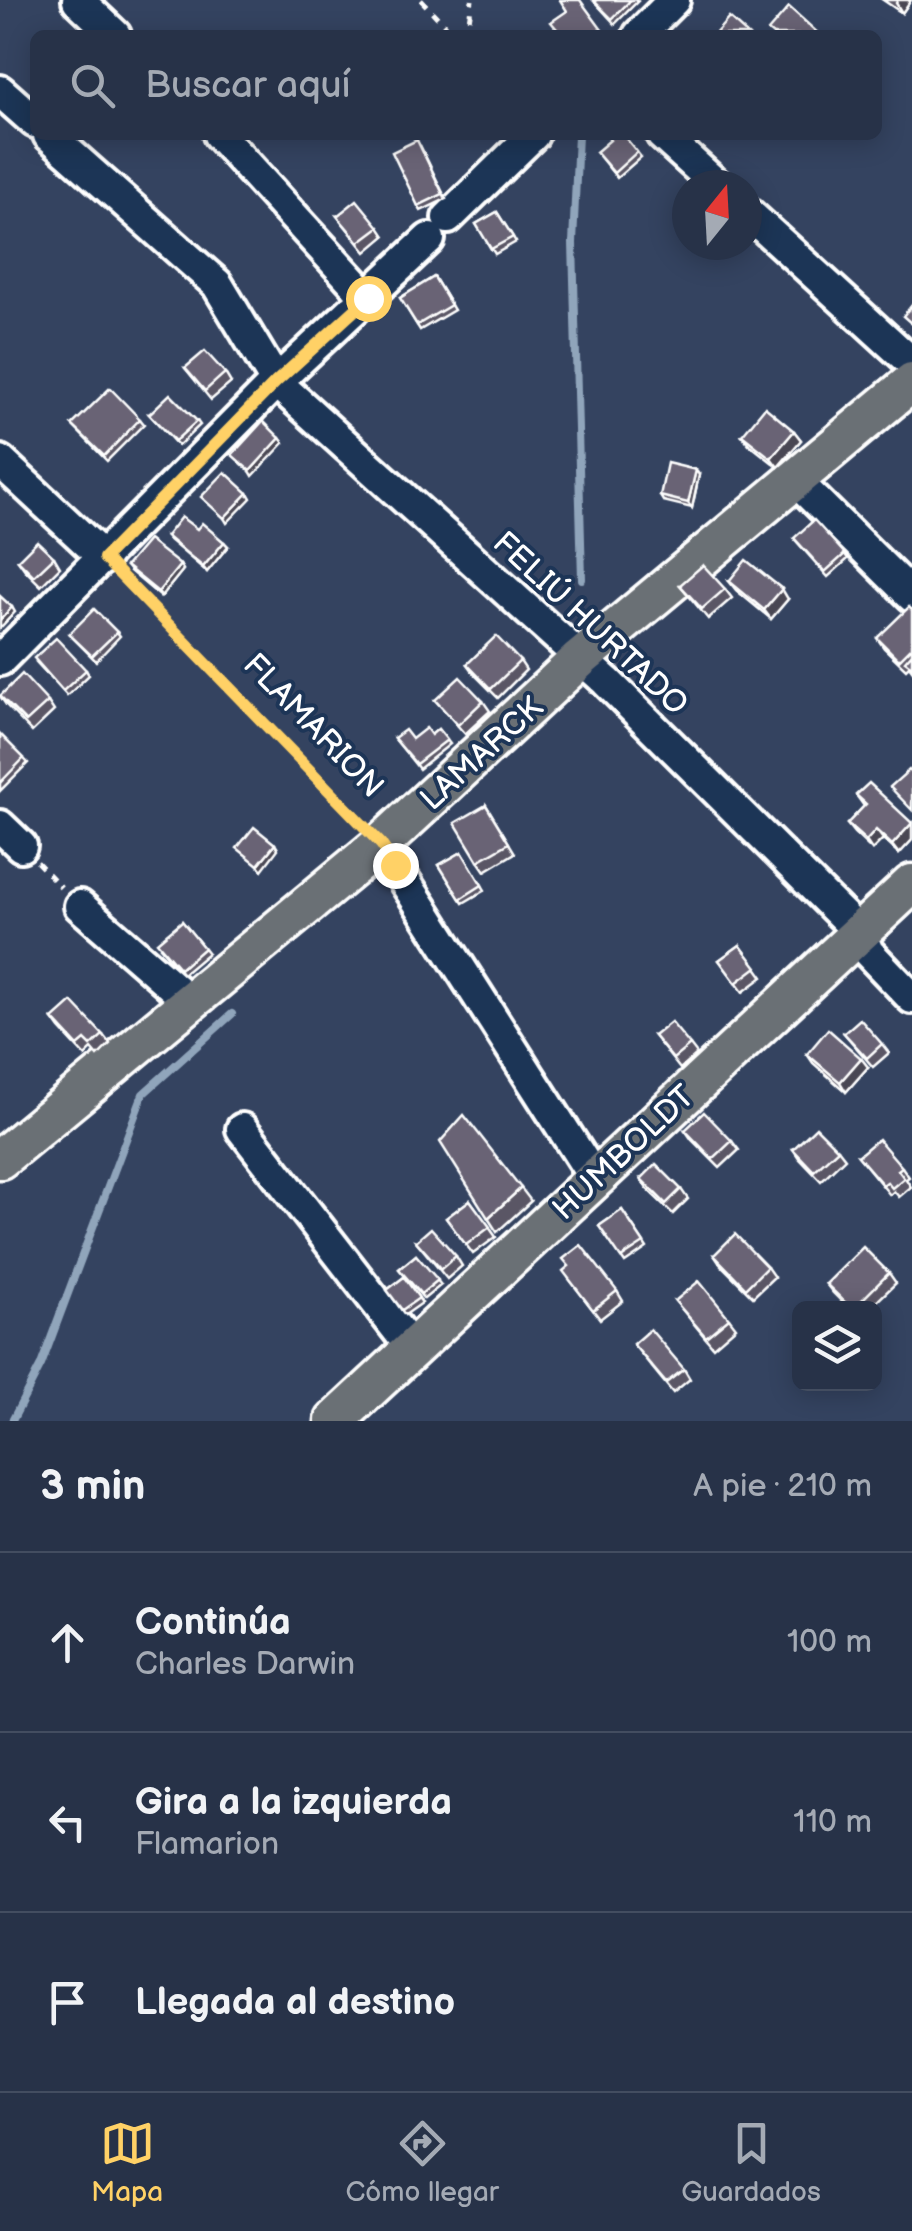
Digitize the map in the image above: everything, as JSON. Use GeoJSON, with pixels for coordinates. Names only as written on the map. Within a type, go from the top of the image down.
{"type":"FeatureCollection","features":[{"type":"Feature","properties":{"kind":"main road","name":"LAMARCK"},"geometry":{"type":"LineString","coordinates":[[2,1153],[381,844],[580,659],[797,482],[912,382]]}},
{"type":"Feature","properties":{"kind":"main road","name":"HUMBOLDT"},"geometry":{"type":"LineString","coordinates":[[335,1421],[411,1346],[912,884]]}},
{"type":"Feature","properties":{"kind":"street"},"geometry":{"type":"LineString","coordinates":[[78,0],[110,30]]}},
{"type":"Feature","properties":{"kind":"street"},"geometry":{"type":"LineString","coordinates":[[644,30],[674,0]]}},
{"type":"Feature","properties":{"kind":"street"},"geometry":{"type":"LineString","coordinates":[[0,91],[30,118]]}},
{"type":"Feature","properties":{"kind":"street","name":"FELIÚ HURTADO"},"geometry":{"type":"LineString","coordinates":[[55,140],[217,284],[276,382],[580,659],[859,932],[868,952],[912,998]]}},
{"type":"Feature","properties":{"kind":"street"},"geometry":{"type":"LineString","coordinates":[[223,140],[368,298]]}},
{"type":"Feature","properties":{"kind":"street"},"geometry":{"type":"LineString","coordinates":[[0,660],[276,382],[368,298],[528,140]]}},
{"type":"Feature","properties":{"kind":"street"},"geometry":{"type":"LineString","coordinates":[[668,140],[700,170]]}},
{"type":"Feature","properties":{"kind":"street"},"geometry":{"type":"LineString","coordinates":[[762,226],[912,363]]}},
{"type":"Feature","properties":{"kind":"street"},"geometry":{"type":"LineString","coordinates":[[0,461],[104,558]]}},
{"type":"Feature","properties":{"kind":"street"},"geometry":{"type":"LineString","coordinates":[[797,482],[912,596]]}},
{"type":"Feature","properties":{"kind":"street","name":"FLAMARION"},"geometry":{"type":"LineString","coordinates":[[381,844],[595,1178]]}},
{"type":"Feature","properties":{"kind":"street"},"geometry":{"type":"LineString","coordinates":[[80,906],[190,1002]]}},
{"type":"Feature","properties":{"kind":"street"},"geometry":{"type":"LineString","coordinates":[[242,1129],[411,1346]]}},
{"type":"Feature","properties":{"kind":"path"},"geometry":{"type":"LineString","coordinates":[[421,0],[449,30]]}},
{"type":"Feature","properties":{"kind":"path"},"geometry":{"type":"LineString","coordinates":[[468,30],[472,0]]}},
{"type":"Feature","properties":{"kind":"path","name":"FLAMARION"},"geometry":{"type":"LineString","coordinates":[[104,558],[381,844]]}},
{"type":"Feature","properties":{"kind":"path"},"geometry":{"type":"LineString","coordinates":[[10,836],[80,906]]}},
{"type":"Feature","properties":{"kind":"building"},"geometry":{"type":"Polygon","coordinates":[[[560,0],[580,0],[602,30],[558,30],[551,22],[567,11],[560,0]]]}},
{"type":"Feature","properties":{"kind":"building"},"geometry":{"type":"Polygon","coordinates":[[[593,0],[631,0],[612,19],[593,0]]]}},
{"type":"Feature","properties":{"kind":"building"},"geometry":{"type":"Polygon","coordinates":[[[789,7],[814,30],[769,30],[789,7]]]}},
{"type":"Feature","properties":{"kind":"building"},"geometry":{"type":"Polygon","coordinates":[[[729,18],[742,30],[718,30],[729,18]]]}},
{"type":"Feature","properties":{"kind":"building"},"geometry":{"type":"Polygon","coordinates":[[[417,140],[443,194],[418,206],[392,152],[417,140]]]}},
{"type":"Feature","properties":{"kind":"building"},"geometry":{"type":"Polygon","coordinates":[[[610,140],[627,140],[637,152],[614,173],[596,152],[610,140]]]}},
{"type":"Feature","properties":{"kind":"building"},"geometry":{"type":"Polygon","coordinates":[[[357,200],[379,227],[359,242],[337,216],[357,200]]]}},
{"type":"Feature","properties":{"kind":"building"},"geometry":{"type":"Polygon","coordinates":[[[497,212],[513,237],[491,249],[476,224],[497,212]]]}},
{"type":"Feature","properties":{"kind":"building"},"geometry":{"type":"Polygon","coordinates":[[[434,277],[451,305],[417,325],[400,298],[434,277]]]}},
{"type":"Feature","properties":{"kind":"building"},"geometry":{"type":"Polygon","coordinates":[[[912,305],[912,324],[903,316],[912,305]]]}},
{"type":"Feature","properties":{"kind":"building"},"geometry":{"type":"Polygon","coordinates":[[[205,351],[225,373],[205,391],[185,368],[205,351]]]}},
{"type":"Feature","properties":{"kind":"building"},"geometry":{"type":"Polygon","coordinates":[[[110,388],[140,419],[104,456],[72,425],[110,388]]]}},
{"type":"Feature","properties":{"kind":"building"},"geometry":{"type":"Polygon","coordinates":[[[170,394],[197,421],[175,441],[149,414],[170,394]]]}},
{"type":"Feature","properties":{"kind":"building"},"geometry":{"type":"Polygon","coordinates":[[[765,407],[794,431],[771,458],[742,435],[765,407]]]}},
{"type":"Feature","properties":{"kind":"building"},"geometry":{"type":"Polygon","coordinates":[[[263,421],[280,438],[250,471],[232,455],[263,421]]]}},
{"type":"Feature","properties":{"kind":"building"},"geometry":{"type":"Polygon","coordinates":[[[667,463],[696,470],[688,503],[660,496],[667,463]]]}},
{"type":"Feature","properties":{"kind":"building"},"geometry":{"type":"Polygon","coordinates":[[[225,472],[248,493],[224,518],[201,497],[225,472]]]}},
{"type":"Feature","properties":{"kind":"building"},"geometry":{"type":"Polygon","coordinates":[[[181,517],[197,529],[202,523],[224,542],[203,567],[166,536],[181,517]]]}},
{"type":"Feature","properties":{"kind":"building"},"geometry":{"type":"Polygon","coordinates":[[[814,520],[845,554],[825,572],[794,538],[814,520]]]}},
{"type":"Feature","properties":{"kind":"building"},"geometry":{"type":"Polygon","coordinates":[[[148,540],[180,565],[158,592],[126,566],[148,540]]]}},
{"type":"Feature","properties":{"kind":"building"},"geometry":{"type":"Polygon","coordinates":[[[37,541],[54,557],[34,576],[18,560],[37,541]]]}},
{"type":"Feature","properties":{"kind":"building"},"geometry":{"type":"Polygon","coordinates":[[[746,560],[782,589],[764,610],[729,581],[746,560]]]}},
{"type":"Feature","properties":{"kind":"building"},"geometry":{"type":"Polygon","coordinates":[[[703,565],[725,589],[702,609],[680,585],[703,565]]]}},
{"type":"Feature","properties":{"kind":"building"},"geometry":{"type":"Polygon","coordinates":[[[0,596],[12,607],[0,620],[0,596]]]}},
{"type":"Feature","properties":{"kind":"building"},"geometry":{"type":"Polygon","coordinates":[[[909,607],[912,647],[899,660],[877,638],[909,607]]]}},
{"type":"Feature","properties":{"kind":"building"},"geometry":{"type":"Polygon","coordinates":[[[94,609],[117,632],[92,656],[69,634],[94,609]]]}},
{"type":"Feature","properties":{"kind":"building"},"geometry":{"type":"Polygon","coordinates":[[[496,636],[520,661],[491,689],[467,664],[496,636]]]}},
{"type":"Feature","properties":{"kind":"building"},"geometry":{"type":"Polygon","coordinates":[[[56,638],[86,670],[63,691],[34,658],[56,638]]]}},
{"type":"Feature","properties":{"kind":"building"},"geometry":{"type":"Polygon","coordinates":[[[22,674],[48,702],[26,722],[0,696],[22,674]]]}},
{"type":"Feature","properties":{"kind":"building"},"geometry":{"type":"Polygon","coordinates":[[[460,677],[483,701],[458,725],[435,700],[460,677]]]}},
{"type":"Feature","properties":{"kind":"building"},"geometry":{"type":"Polygon","coordinates":[[[426,728],[431,735],[438,729],[447,740],[416,764],[394,738],[405,730],[412,739],[426,728]]]}},
{"type":"Feature","properties":{"kind":"building"},"geometry":{"type":"Polygon","coordinates":[[[0,734],[24,758],[0,783],[0,734]]]}},
{"type":"Feature","properties":{"kind":"building"},"geometry":{"type":"Polygon","coordinates":[[[909,770],[912,774],[912,810],[890,787],[909,770]]]}},
{"type":"Feature","properties":{"kind":"building"},"geometry":{"type":"Polygon","coordinates":[[[869,783],[912,823],[892,845],[876,830],[866,841],[847,824],[866,804],[856,795],[869,783]]]}},
{"type":"Feature","properties":{"kind":"building"},"geometry":{"type":"Polygon","coordinates":[[[486,805],[509,843],[478,861],[455,823],[486,805]]]}},
{"type":"Feature","properties":{"kind":"building"},"geometry":{"type":"Polygon","coordinates":[[[254,827],[275,844],[258,865],[237,848],[254,827]]]}},
{"type":"Feature","properties":{"kind":"building"},"geometry":{"type":"Polygon","coordinates":[[[462,852],[482,885],[460,899],[439,865],[462,852]]]}},
{"type":"Feature","properties":{"kind":"building"},"geometry":{"type":"Polygon","coordinates":[[[182,921],[204,948],[180,969],[157,942],[182,921]]]}},
{"type":"Feature","properties":{"kind":"building"},"geometry":{"type":"Polygon","coordinates":[[[740,945],[757,967],[736,983],[719,960],[740,945]]]}},
{"type":"Feature","properties":{"kind":"building"},"geometry":{"type":"Polygon","coordinates":[[[72,1002],[103,1035],[91,1046],[85,1040],[78,1046],[53,1019],[72,1002]]]}},
{"type":"Feature","properties":{"kind":"building"},"geometry":{"type":"Polygon","coordinates":[[[860,1019],[882,1044],[867,1058],[844,1033],[860,1019]]]}},
{"type":"Feature","properties":{"kind":"building"},"geometry":{"type":"Polygon","coordinates":[[[671,1022],[690,1045],[673,1059],[654,1036],[671,1022]]]}},
{"type":"Feature","properties":{"kind":"building"},"geometry":{"type":"Polygon","coordinates":[[[828,1029],[861,1058],[840,1082],[807,1054],[828,1029]]]}},
{"type":"Feature","properties":{"kind":"building"},"geometry":{"type":"Polygon","coordinates":[[[704,1112],[732,1141],[713,1159],[685,1130],[704,1112]]]}},
{"type":"Feature","properties":{"kind":"building"},"geometry":{"type":"Polygon","coordinates":[[[464,1115],[521,1188],[488,1218],[440,1142],[464,1115]]]}},
{"type":"Feature","properties":{"kind":"building"},"geometry":{"type":"Polygon","coordinates":[[[816,1127],[838,1149],[814,1171],[793,1149],[816,1127]]]}},
{"type":"Feature","properties":{"kind":"building"},"geometry":{"type":"Polygon","coordinates":[[[878,1139],[902,1167],[898,1170],[904,1178],[892,1188],[887,1182],[883,1185],[858,1156],[878,1139]]]}},
{"type":"Feature","properties":{"kind":"building"},"geometry":{"type":"Polygon","coordinates":[[[656,1164],[681,1189],[666,1204],[641,1179],[656,1164]]]}},
{"type":"Feature","properties":{"kind":"building"},"geometry":{"type":"Polygon","coordinates":[[[470,1200],[490,1227],[466,1245],[446,1218],[470,1200]]]}},
{"type":"Feature","properties":{"kind":"building"},"geometry":{"type":"Polygon","coordinates":[[[622,1210],[644,1243],[621,1258],[599,1226],[622,1210]]]}},
{"type":"Feature","properties":{"kind":"building"},"geometry":{"type":"Polygon","coordinates":[[[431,1228],[456,1256],[441,1269],[416,1241],[431,1228]]]}},
{"type":"Feature","properties":{"kind":"building"},"geometry":{"type":"Polygon","coordinates":[[[735,1234],[767,1267],[746,1288],[714,1255],[735,1234]]]}},
{"type":"Feature","properties":{"kind":"building"},"geometry":{"type":"Polygon","coordinates":[[[581,1245],[617,1291],[593,1310],[563,1271],[569,1266],[563,1259],[581,1245]]]}},
{"type":"Feature","properties":{"kind":"building"},"geometry":{"type":"Polygon","coordinates":[[[863,1247],[889,1273],[861,1301],[844,1301],[826,1284],[863,1247]]]}},
{"type":"Feature","properties":{"kind":"building"},"geometry":{"type":"Polygon","coordinates":[[[416,1255],[438,1280],[421,1294],[399,1269],[416,1255]]]}},
{"type":"Feature","properties":{"kind":"building"},"geometry":{"type":"Polygon","coordinates":[[[404,1277],[419,1298],[402,1310],[387,1290],[404,1277]]]}},
{"type":"Feature","properties":{"kind":"building"},"geometry":{"type":"Polygon","coordinates":[[[699,1281],[729,1318],[706,1337],[675,1301],[699,1281]]]}},
{"type":"Feature","properties":{"kind":"building"},"geometry":{"type":"Polygon","coordinates":[[[650,1329],[684,1369],[666,1383],[633,1344],[650,1329]]]}},
{"type":"Feature","properties":{"kind":"waterway"},"geometry":{"type":"LineString","coordinates":[[578,140],[573,243],[582,579]]}},
{"type":"Feature","properties":{"kind":"waterway"},"geometry":{"type":"LineString","coordinates":[[12,1421],[41,1365],[143,1094],[232,1014]]}},
{"type":"Feature","properties":{"kind":"route"},"geometry":{"type":"LineString","coordinates":[[368,298],[276,382],[104,558],[381,844],[395,865]]}}]}
